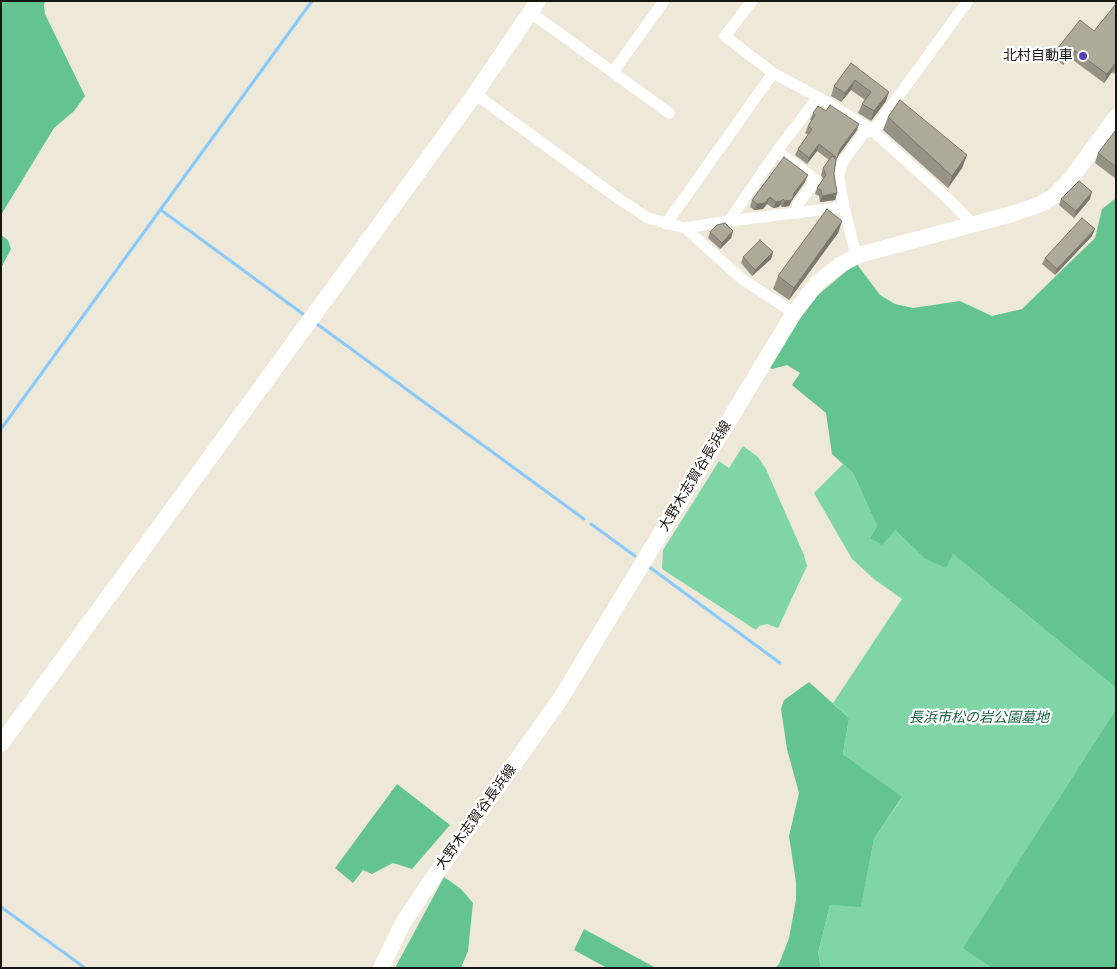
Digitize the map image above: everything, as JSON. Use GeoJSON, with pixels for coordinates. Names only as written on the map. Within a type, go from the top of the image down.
{"type":"FeatureCollection","features":[{"type":"Feature","properties":{"kind":"main road"},"geometry":{"type":"LineString","coordinates":[[1,744],[474,94],[534,7]]}},
{"type":"Feature","properties":{"kind":"main road","name":"大野木志賀谷長浜線"},"geometry":{"type":"LineString","coordinates":[[381,968],[403,923],[433,878],[561,698],[794,313],[817,283],[840,265],[858,255],[1012,214],[1041,204],[1054,196],[1070,180],[1116,117]]}},
{"type":"Feature","properties":{"kind":"street"},"geometry":{"type":"LineString","coordinates":[[613,72],[664,1]]}},
{"type":"Feature","properties":{"kind":"street"},"geometry":{"type":"LineString","coordinates":[[752,1],[725,36],[773,73],[818,97],[874,131],[950,201],[967,218],[971,225]]}},
{"type":"Feature","properties":{"kind":"street"},"geometry":{"type":"LineString","coordinates":[[858,255],[854,247],[844,207],[839,179],[844,160],[864,133],[874,131],[968,1]]}},
{"type":"Feature","properties":{"kind":"street"},"geometry":{"type":"LineString","coordinates":[[534,7],[613,72],[669,113]]}},
{"type":"Feature","properties":{"kind":"street"},"geometry":{"type":"LineString","coordinates":[[666,224],[773,73]]}},
{"type":"Feature","properties":{"kind":"street"},"geometry":{"type":"LineString","coordinates":[[474,94],[648,218],[666,224],[685,228],[844,207]]}},
{"type":"Feature","properties":{"kind":"street"},"geometry":{"type":"LineString","coordinates":[[729,221],[777,151],[818,97]]}},
{"type":"Feature","properties":{"kind":"street"},"geometry":{"type":"LineString","coordinates":[[777,151],[816,180],[798,204],[795,213]]}},
{"type":"Feature","properties":{"kind":"street"},"geometry":{"type":"LineString","coordinates":[[685,228],[742,279],[794,313]]}},
{"type":"Feature","properties":{"kind":"green space"},"geometry":{"type":"Polygon","coordinates":[[[1,1],[45,1],[45,14],[85,96],[74,111],[54,128],[1,215],[1,1]]]}},
{"type":"Feature","properties":{"kind":"green space"},"geometry":{"type":"Polygon","coordinates":[[[1116,198],[1116,688],[953,554],[946,568],[925,559],[895,530],[882,545],[870,538],[877,526],[853,473],[832,454],[826,413],[792,385],[800,373],[787,365],[772,369],[769,367],[785,338],[818,295],[856,263],[880,295],[895,304],[913,308],[960,301],[992,316],[1022,309],[1095,238],[1102,209],[1116,198]]]}},
{"type":"Feature","properties":{"kind":"green space"},"geometry":{"type":"Polygon","coordinates":[[[1,235],[8,240],[11,249],[1,268],[1,235]]]}},
{"type":"Feature","properties":{"kind":"green space"},"geometry":{"type":"Polygon","coordinates":[[[743,446],[758,457],[766,469],[804,555],[807,566],[778,628],[767,624],[759,626],[756,630],[662,569],[663,550],[719,461],[729,468],[743,446]]]}},
{"type":"Feature","properties":{"kind":"green space","name":"長浜市松の岩公園墓地"},"geometry":{"type":"Polygon","coordinates":[[[843,464],[853,473],[877,526],[870,538],[895,530],[925,559],[946,567],[953,554],[1116,688],[1116,709],[964,947],[992,968],[821,968],[818,953],[830,905],[861,906],[874,839],[902,798],[843,754],[849,718],[833,703],[902,599],[874,579],[852,559],[814,493],[843,464]]]}},
{"type":"Feature","properties":{"kind":"green space"},"geometry":{"type":"Polygon","coordinates":[[[809,682],[849,718],[843,754],[902,797],[874,839],[861,907],[830,905],[818,953],[821,968],[775,968],[779,964],[789,938],[796,900],[796,882],[789,836],[799,793],[787,749],[781,709],[784,700],[809,682]]]}},
{"type":"Feature","properties":{"kind":"green space"},"geometry":{"type":"Polygon","coordinates":[[[1116,709],[1116,968],[992,968],[963,948],[1116,709]]]}},
{"type":"Feature","properties":{"kind":"green space"},"geometry":{"type":"Polygon","coordinates":[[[397,784],[450,825],[412,869],[393,863],[372,874],[363,870],[353,883],[335,868],[397,784]]]}},
{"type":"Feature","properties":{"kind":"green space"},"geometry":{"type":"Polygon","coordinates":[[[444,877],[461,889],[473,903],[468,951],[461,968],[395,968],[444,877]]]}},
{"type":"Feature","properties":{"kind":"green space"},"geometry":{"type":"Polygon","coordinates":[[[584,929],[656,968],[607,968],[574,950],[584,929]]]}},
{"type":"Feature","properties":{"kind":"building"},"geometry":{"type":"Polygon","coordinates":[[[1116,4],[1116,65],[1107,74],[1072,49],[1066,56],[1057,49],[1080,20],[1094,31],[1116,4]]]}},
{"type":"Feature","properties":{"kind":"building"},"geometry":{"type":"Polygon","coordinates":[[[851,63],[889,92],[874,111],[862,104],[871,92],[855,80],[845,93],[834,86],[851,63]]]}},
{"type":"Feature","properties":{"kind":"building"},"geometry":{"type":"Polygon","coordinates":[[[900,100],[967,155],[952,176],[888,117],[900,100]]]}},
{"type":"Feature","properties":{"kind":"building"},"geometry":{"type":"Polygon","coordinates":[[[830,105],[859,124],[840,149],[837,158],[819,144],[809,158],[798,149],[812,129],[808,126],[818,106],[826,111],[830,105]]]}},
{"type":"Feature","properties":{"kind":"building"},"geometry":{"type":"Polygon","coordinates":[[[1116,130],[1116,167],[1098,153],[1116,130]]]}},
{"type":"Feature","properties":{"kind":"building"},"geometry":{"type":"Polygon","coordinates":[[[832,156],[836,159],[834,174],[837,193],[822,196],[821,190],[817,188],[826,175],[823,168],[832,156]]]}},
{"type":"Feature","properties":{"kind":"building"},"geometry":{"type":"Polygon","coordinates":[[[784,157],[808,175],[794,193],[792,200],[785,201],[783,199],[776,202],[770,197],[765,203],[757,204],[752,200],[784,157]]]}},
{"type":"Feature","properties":{"kind":"building"},"geometry":{"type":"Polygon","coordinates":[[[1079,181],[1092,192],[1076,211],[1061,199],[1079,181]]]}},
{"type":"Feature","properties":{"kind":"building"},"geometry":{"type":"Polygon","coordinates":[[[827,209],[842,221],[794,288],[778,276],[827,209]]]}},
{"type":"Feature","properties":{"kind":"building"},"geometry":{"type":"Polygon","coordinates":[[[1082,218],[1095,229],[1057,269],[1045,258],[1082,218]]]}},
{"type":"Feature","properties":{"kind":"building"},"geometry":{"type":"Polygon","coordinates":[[[725,223],[733,231],[722,243],[710,232],[717,225],[725,223]]]}},
{"type":"Feature","properties":{"kind":"building"},"geometry":{"type":"Polygon","coordinates":[[[760,240],[773,252],[755,270],[743,257],[760,240]]]}},
{"type":"Feature","properties":{"kind":"waterway"},"geometry":{"type":"LineString","coordinates":[[1,429],[312,1]]}},
{"type":"Feature","properties":{"kind":"waterway"},"geometry":{"type":"LineString","coordinates":[[161,210],[303,314]]}},
{"type":"Feature","properties":{"kind":"waterway"},"geometry":{"type":"LineString","coordinates":[[317,324],[584,519]]}},
{"type":"Feature","properties":{"kind":"waterway"},"geometry":{"type":"LineString","coordinates":[[591,524],[635,556]]}},
{"type":"Feature","properties":{"kind":"waterway"},"geometry":{"type":"LineString","coordinates":[[648,566],[780,663]]}},
{"type":"Feature","properties":{"kind":"waterway"},"geometry":{"type":"LineString","coordinates":[[1,907],[85,968]]}},
{"type":"Feature","properties":{"kind":"place","name":"北村自動車"},"geometry":{"type":"Point","coordinates":[1083,56]}}]}
